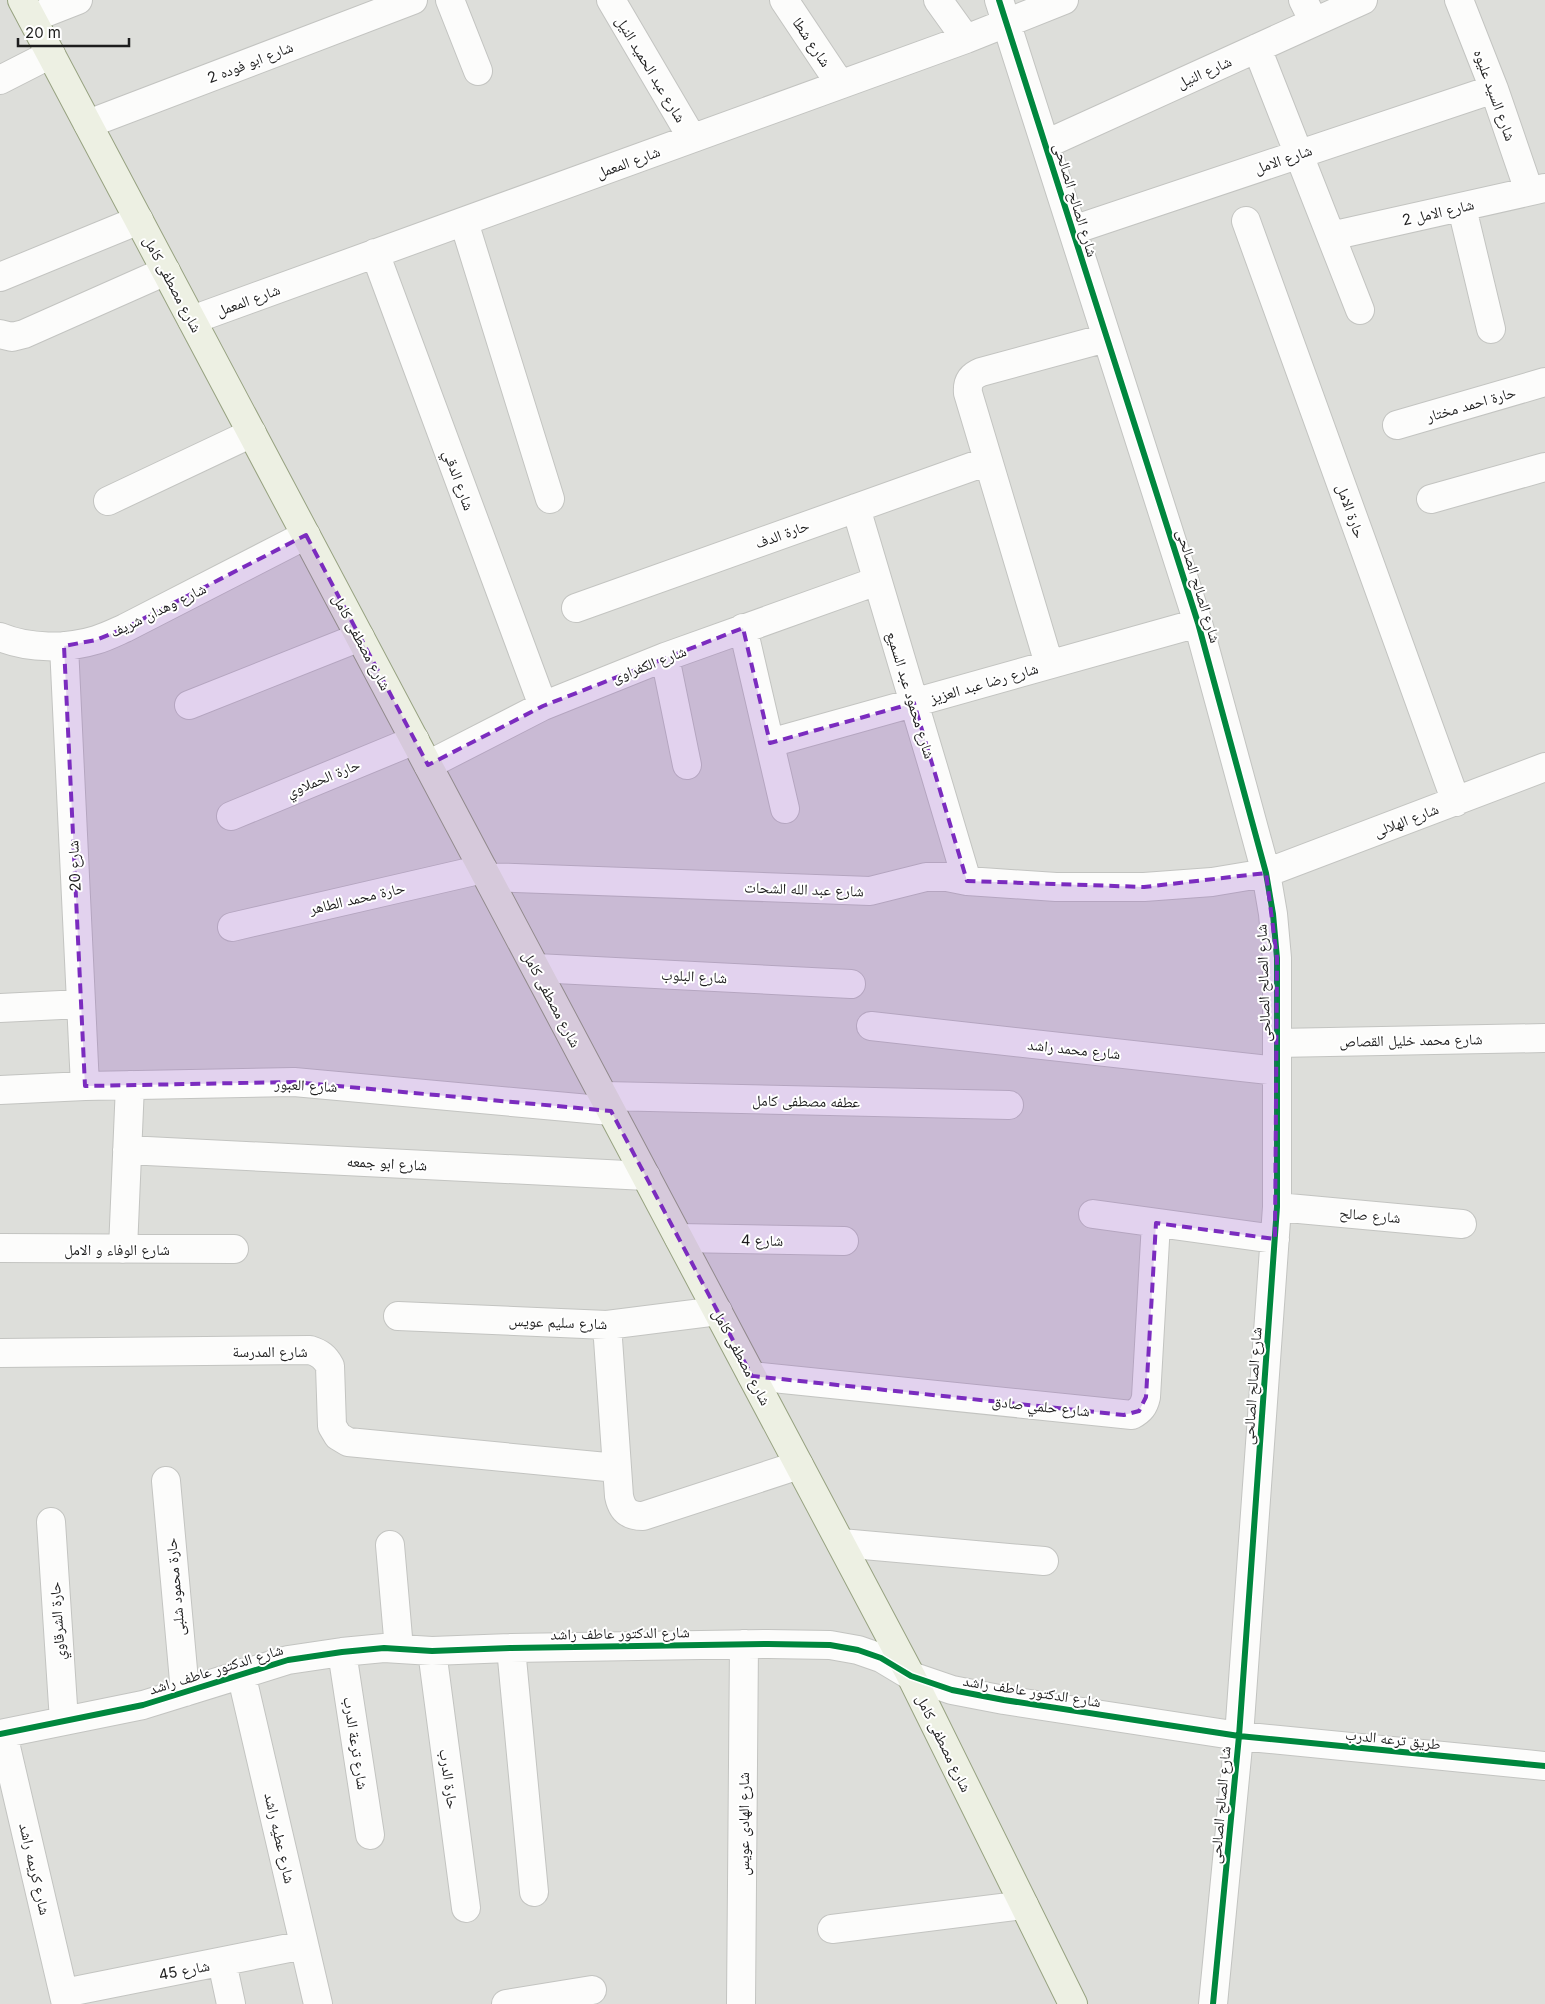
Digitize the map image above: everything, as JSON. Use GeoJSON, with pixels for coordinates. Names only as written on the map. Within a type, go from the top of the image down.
{"type":"FeatureCollection","features":[{"type":"Feature","properties":{"kind":"main road","name":"شارع مصطفى كامل"},"geometry":{"type":"LineString","coordinates":[[27,9],[911,1676],[1073,2004]]}},
{"type":"Feature","properties":{"kind":"street"},"geometry":{"type":"LineString","coordinates":[[27,9],[78,0]]}},
{"type":"Feature","properties":{"kind":"street","name":"شارع ابو فوده 2"},"geometry":{"type":"LineString","coordinates":[[88,124],[413,0]]}},
{"type":"Feature","properties":{"kind":"street"},"geometry":{"type":"LineString","coordinates":[[450,0],[478,72]]}},
{"type":"Feature","properties":{"kind":"street","name":"شارع عبد الحميد النيل"},"geometry":{"type":"LineString","coordinates":[[610,0],[692,138]]}},
{"type":"Feature","properties":{"kind":"street","name":"شارع شطا"},"geometry":{"type":"LineString","coordinates":[[784,0],[840,84]]}},
{"type":"Feature","properties":{"kind":"street"},"geometry":{"type":"LineString","coordinates":[[938,0],[966,39]]}},
{"type":"Feature","properties":{"kind":"street","name":"شارع المعمل"},"geometry":{"type":"LineString","coordinates":[[192,320],[966,39],[1002,12],[1064,0]]}},
{"type":"Feature","properties":{"kind":"street","name":"شارع النيل"},"geometry":{"type":"LineString","coordinates":[[1046,144],[1257,48],[1308,11],[1363,0]]}},
{"type":"Feature","properties":{"kind":"street","name":"شارع السيد عليوه"},"geometry":{"type":"LineString","coordinates":[[1459,0],[1537,190]]}},
{"type":"Feature","properties":{"kind":"street","name":"شارع الصالح الصالحى"},"geometry":{"type":"LineString","coordinates":[[1002,12],[1046,144],[1198,623],[1266,873],[1273,914],[1276,958],[1277,1207],[1239,1736],[1214,2004]]}},
{"type":"Feature","properties":{"kind":"street"},"geometry":{"type":"LineString","coordinates":[[1257,48],[1360,310]]}},
{"type":"Feature","properties":{"kind":"street"},"geometry":{"type":"LineString","coordinates":[[0,80],[51,54]]}},
{"type":"Feature","properties":{"kind":"street","name":"شارع الامل"},"geometry":{"type":"LineString","coordinates":[[1073,230],[1494,89]]}},
{"type":"Feature","properties":{"kind":"street","name":"شارع الامل 2"},"geometry":{"type":"LineString","coordinates":[[1331,236],[1537,190]]}},
{"type":"Feature","properties":{"kind":"street"},"geometry":{"type":"LineString","coordinates":[[1462,208],[1491,330]]}},
{"type":"Feature","properties":{"kind":"street"},"geometry":{"type":"LineString","coordinates":[[0,277],[139,220]]}},
{"type":"Feature","properties":{"kind":"street","name":"حارة الامل"},"geometry":{"type":"LineString","coordinates":[[1246,221],[1456,802]]}},
{"type":"Feature","properties":{"kind":"street"},"geometry":{"type":"LineString","coordinates":[[464,222],[550,500]]}},
{"type":"Feature","properties":{"kind":"street","name":"شارع الدقي"},"geometry":{"type":"LineString","coordinates":[[375,253],[542,706]]}},
{"type":"Feature","properties":{"kind":"street"},"geometry":{"type":"LineString","coordinates":[[0,334],[12,337],[24,334],[166,271]]}},
{"type":"Feature","properties":{"kind":"street"},"geometry":{"type":"LineString","coordinates":[[1049,664],[968,393],[970,380],[975,374],[981,372],[1106,338]]}},
{"type":"Feature","properties":{"kind":"street","name":"حارة احمد مختار"},"geometry":{"type":"LineString","coordinates":[[1397,425],[1545,382]]}},
{"type":"Feature","properties":{"kind":"street"},"geometry":{"type":"LineString","coordinates":[[108,500],[252,433]]}},
{"type":"Feature","properties":{"kind":"street","name":"حارة الدف"},"geometry":{"type":"LineString","coordinates":[[576,608],[988,461]]}},
{"type":"Feature","properties":{"kind":"street"},"geometry":{"type":"LineString","coordinates":[[1431,499],[1545,467]]}},
{"type":"Feature","properties":{"kind":"street","name":"شارع محمود عبد السميع"},"geometry":{"type":"LineString","coordinates":[[856,508],[967,881]]}},
{"type":"Feature","properties":{"kind":"street","name":"شارع وهدان شريف"},"geometry":{"type":"LineString","coordinates":[[0,637],[33,646],[64,646],[96,640],[125,628],[306,535]]}},
{"type":"Feature","properties":{"kind":"street","name":"شارع الكفراوى"},"geometry":{"type":"LineString","coordinates":[[428,765],[542,706],[665,656],[878,581]]}},
{"type":"Feature","properties":{"kind":"street","name":"شارع رضا عبد العزيز"},"geometry":{"type":"LineString","coordinates":[[770,742],[1198,623]]}},
{"type":"Feature","properties":{"kind":"street"},"geometry":{"type":"LineString","coordinates":[[744,628],[785,809]]}},
{"type":"Feature","properties":{"kind":"street"},"geometry":{"type":"LineString","coordinates":[[189,705],[360,637]]}},
{"type":"Feature","properties":{"kind":"street","name":"شارع 20"},"geometry":{"type":"LineString","coordinates":[[64,646],[85,1086]]}},
{"type":"Feature","properties":{"kind":"street"},"geometry":{"type":"LineString","coordinates":[[665,656],[687,765]]}},
{"type":"Feature","properties":{"kind":"street","name":"حارة الحملاوي"},"geometry":{"type":"LineString","coordinates":[[231,816],[415,740]]}},
{"type":"Feature","properties":{"kind":"street","name":"شارع الهلالى"},"geometry":{"type":"LineString","coordinates":[[1266,873],[1545,767]]}},
{"type":"Feature","properties":{"kind":"street","name":"شارع عبد الله الشحات"},"geometry":{"type":"LineString","coordinates":[[486,873],[870,891],[926,877],[1088,888],[1144,888],[1212,882],[1266,873]]}},
{"type":"Feature","properties":{"kind":"street","name":"حارة محمد الطاهر"},"geometry":{"type":"LineString","coordinates":[[232,927],[486,873]]}},
{"type":"Feature","properties":{"kind":"street","name":"شارع البلوب"},"geometry":{"type":"LineString","coordinates":[[536,968],[852,984]]}},
{"type":"Feature","properties":{"kind":"street"},"geometry":{"type":"LineString","coordinates":[[0,1008],[81,1004]]}},
{"type":"Feature","properties":{"kind":"street","name":"شارع محمد راشد"},"geometry":{"type":"LineString","coordinates":[[871,1026],[1277,1071]]}},
{"type":"Feature","properties":{"kind":"street","name":"شارع محمد خليل القصاص"},"geometry":{"type":"LineString","coordinates":[[1277,1043],[1545,1038]]}},
{"type":"Feature","properties":{"kind":"street","name":"شارع العبور"},"geometry":{"type":"LineString","coordinates":[[0,1090],[85,1086],[294,1082],[607,1104]]}},
{"type":"Feature","properties":{"kind":"street"},"geometry":{"type":"LineString","coordinates":[[122,1249],[130,1085]]}},
{"type":"Feature","properties":{"kind":"street","name":"عطفه مصطفى كامل"},"geometry":{"type":"LineString","coordinates":[[607,1104],[1009,1105]]}},
{"type":"Feature","properties":{"kind":"street","name":"شارع ابو جمعه"},"geometry":{"type":"LineString","coordinates":[[127,1150],[646,1176]]}},
{"type":"Feature","properties":{"kind":"street","name":"شارع صالح"},"geometry":{"type":"LineString","coordinates":[[1277,1207],[1462,1224]]}},
{"type":"Feature","properties":{"kind":"street"},"geometry":{"type":"LineString","coordinates":[[1093,1214],[1275,1239]]}},
{"type":"Feature","properties":{"kind":"street","name":"شارع حلمي صادق"},"geometry":{"type":"LineString","coordinates":[[752,1376],[1132,1414],[1139,1411],[1146,1397],[1156,1223]]}},
{"type":"Feature","properties":{"kind":"street","name":"شارع 4"},"geometry":{"type":"LineString","coordinates":[[679,1238],[844,1241]]}},
{"type":"Feature","properties":{"kind":"street","name":"شارع الوفاء و الامل"},"geometry":{"type":"LineString","coordinates":[[0,1248],[234,1249]]}},
{"type":"Feature","properties":{"kind":"street","name":"شارع سليم عويس"},"geometry":{"type":"LineString","coordinates":[[398,1316],[607,1325],[718,1311]]}},
{"type":"Feature","properties":{"kind":"street"},"geometry":{"type":"LineString","coordinates":[[607,1325],[617,1468],[621,1505],[626,1512],[634,1516],[644,1516],[799,1465]]}},
{"type":"Feature","properties":{"kind":"street","name":"شارع المدرسة"},"geometry":{"type":"LineString","coordinates":[[0,1353],[310,1350],[326,1358],[330,1366],[332,1426],[338,1436],[348,1442],[617,1468]]}},
{"type":"Feature","properties":{"kind":"street","name":"حارة محمود شلبى"},"geometry":{"type":"LineString","coordinates":[[166,1481],[184,1692]]}},
{"type":"Feature","properties":{"kind":"street","name":"حارة الشرقاوي"},"geometry":{"type":"LineString","coordinates":[[51,1522],[64,1720]]}},
{"type":"Feature","properties":{"kind":"street"},"geometry":{"type":"LineString","coordinates":[[841,1543],[1044,1560]]}},
{"type":"Feature","properties":{"kind":"street"},"geometry":{"type":"LineString","coordinates":[[390,1545],[399,1649]]}},
{"type":"Feature","properties":{"kind":"street","name":"شارع الهادى عويس"},"geometry":{"type":"LineString","coordinates":[[741,2004],[744,1644]]}},
{"type":"Feature","properties":{"kind":"street","name":"شارع الدكتور عاطف راشد"},"geometry":{"type":"LineString","coordinates":[[2,1734],[143,1704],[288,1660],[342,1652],[399,1649],[432,1651],[511,1648],[830,1644],[858,1650],[881,1658],[911,1676],[952,1690],[1004,1700],[1239,1736]]}},
{"type":"Feature","properties":{"kind":"street"},"geometry":{"type":"LineString","coordinates":[[511,1648],[534,1892]]}},
{"type":"Feature","properties":{"kind":"street","name":"حارة الدرب"},"geometry":{"type":"LineString","coordinates":[[432,1651],[466,1908]]}},
{"type":"Feature","properties":{"kind":"street","name":"شارع ترعة الدرب"},"geometry":{"type":"LineString","coordinates":[[342,1652],[370,1835]]}},
{"type":"Feature","properties":{"kind":"street","name":"شارع عطيه راشد"},"geometry":{"type":"LineString","coordinates":[[241,1673],[318,2004]]}},
{"type":"Feature","properties":{"kind":"street","name":"شارع كريمه راشد"},"geometry":{"type":"LineString","coordinates":[[2,1734],[65,1999]]}},
{"type":"Feature","properties":{"kind":"street","name":"طريق ترعه الدرب"},"geometry":{"type":"LineString","coordinates":[[1239,1736],[1545,1766]]}},
{"type":"Feature","properties":{"kind":"street"},"geometry":{"type":"LineString","coordinates":[[832,1929],[1024,1905]]}},
{"type":"Feature","properties":{"kind":"street","name":"شارع 45"},"geometry":{"type":"LineString","coordinates":[[65,1999],[304,1945]]}},
{"type":"Feature","properties":{"kind":"street"},"geometry":{"type":"LineString","coordinates":[[222,1962],[231,2004]]}},
{"type":"Feature","properties":{"kind":"street"},"geometry":{"type":"LineString","coordinates":[[506,2004],[592,1990]]}},
{"type":"Feature","properties":{"kind":"highlighted area"},"geometry":{"type":"Polygon","coordinates":[[[306,535],[428,765],[543,706],[743,628],[770,743],[914,703],[967,881],[1144,887],[1266,873],[1277,958],[1275,1239],[1156,1223],[1146,1397],[1139,1411],[1124,1415],[752,1376],[611,1111],[294,1082],[85,1086],[64,646],[96,640],[125,628],[306,535]]]}},
{"type":"Feature","properties":{"kind":"shaded area"},"geometry":{"type":"Polygon","coordinates":[[[0,0],[1545,0],[1545,2004],[0,2004],[0,0]]]}},
{"type":"Feature","properties":{"kind":"cycle path"},"geometry":{"type":"LineString","coordinates":[[999,0],[1198,623],[1266,873],[1273,914],[1277,958],[1277,1207],[1239,1736],[1213,2004]]}},
{"type":"Feature","properties":{"kind":"cycle path"},"geometry":{"type":"LineString","coordinates":[[0,1734],[143,1705],[288,1660],[342,1652],[384,1648],[432,1651],[768,1644],[830,1645],[858,1650],[881,1658],[911,1676],[952,1690],[1004,1700],[1239,1736],[1545,1766]]}}]}
